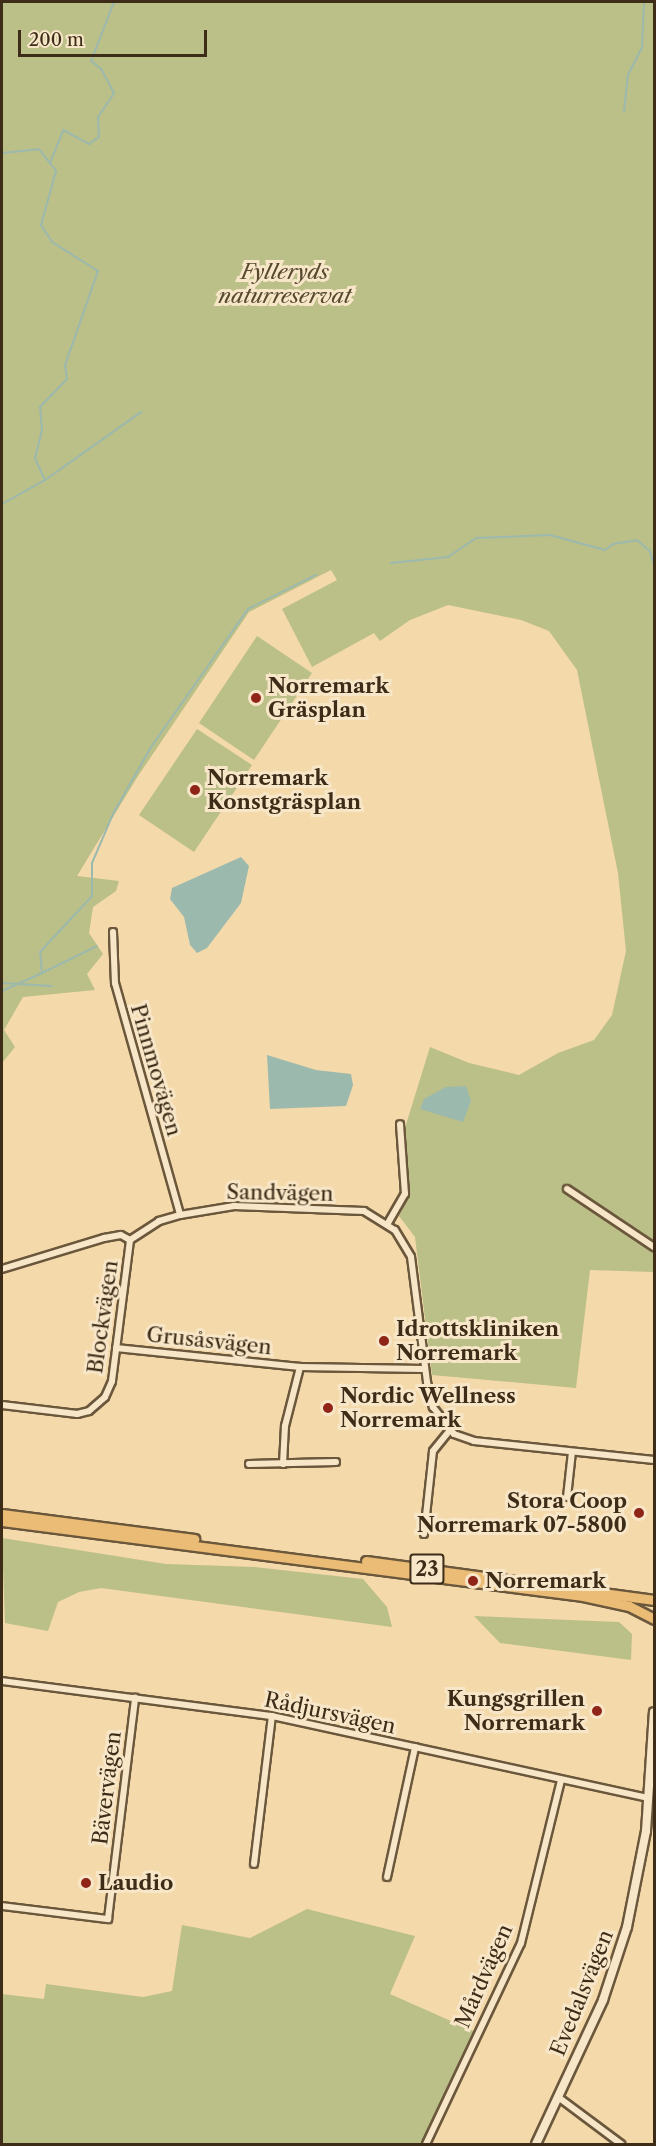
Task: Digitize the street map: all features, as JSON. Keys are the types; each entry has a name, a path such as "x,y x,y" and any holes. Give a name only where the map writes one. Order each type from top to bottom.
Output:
{"main road":[{"name":"23","path":"2,1514 654,1600"},
{"name":"23","path":"2,1521 583,1596 629,1606 654,1619"}],"street":[{"name":"Pinnmovägen","path":"113,932 115,983 180,1215"},
{"path":"400,1124 405,1194 388,1223 411,1257 423,1369 433,1407 450,1430 472,1440 654,1461"},
{"path":"567,1189 654,1247"},
{"name":"Sandvägen","path":"2,1269 104,1238 121,1235 130,1240 180,1215 234,1206 364,1211 388,1223"},
{"name":"Blockvägen","path":"2,1405 77,1414 89,1411 105,1397 111,1381 130,1240"},
{"name":"Grusåsvägen","path":"116,1348 300,1367 423,1369"},
{"name":"Grusåsvägen","path":"283,1464 285,1426 300,1367"},
{"path":"424,1534 433,1451 450,1430"},
{"path":"567,1497 572,1452"},
{"path":"249,1464 336,1462"},
{"name":"Rådjursvägen","path":"2,1681 272,1716 648,1798"},
{"name":"Bävervägen","path":"2,1906 108,1919 135,1698"},
{"name":"Evedalsvägen","path":"650,1777 654,1712"},
{"path":"254,1864 272,1716"},
{"name":"Evedalsvägen","path":"536,2145 620,1952 636,1890 654,1744"},
{"path":"387,1877 415,1747"},
{"name":"Mårdvägen","path":"426,2145 521,1943 561,1780"},
{"path":"558,2097 621,2145"}],"green space":[{"name":"Fylleryds naturreservat","path":"2,2 654,2 654,1272 590,1270 576,1388 432,1375 415,1237 399,1216 407,1200 404,1131 430,1047 469,1063 519,1075 558,1053 594,1040 612,1015 626,951 618,873 577,670 549,631 521,620 448,605 410,620 380,641 374,633 312,667 282,609 337,580 331,570 249,612 138,776 77,876 119,881 116,891 93,907 89,933 103,954 87,974 95,990 23,997 4,1030 15,1047 2,1063"},
{"name":"Norremark Gräsplan","path":"257,636 312,673 254,760 199,723"},
{"name":"Norremark Konstgräsplan","path":"197,729 252,765 194,852 139,815"},
{"path":"2,1538 166,1564 254,1567 363,1579 387,1607 392,1627 101,1588 79,1592 58,1602 48,1631 5,1623"},
{"path":"474,1616 619,1622 632,1634 631,1660 500,1643"},
{"path":"307,1909 415,1936 390,1994 478,2033 426,2144 2,2144 2,1994 44,1999 46,1984 143,1997 172,1991 182,1925 250,1938"}],"shaded area":[{"path":"241,857 249,866 241,903 207,948 197,953 190,945 184,917 170,899 172,888"},
{"path":"267,1055 316,1070 351,1074 353,1085 346,1106 270,1109"},
{"path":"466,1086 471,1101 463,1122 420,1109 424,1099 446,1087"}],"waterway":[{"path":"50,163 63,130 89,144 99,137 98,117 114,93 101,69 91,61 114,2"},
{"path":"624,112 628,75 642,48 644,2"},
{"path":"2,153 39,149 56,171 41,225 52,242 98,271 65,365 67,379 40,407 42,430 35,458 45,480"},
{"path":"2,504 45,480 141,412"},
{"path":"391,563 448,557 476,538 550,535 605,550 613,544 637,540 650,551 654,564"},
{"path":"2,991 42,973 40,952 92,896 92,863 113,814 151,747 248,609 316,575"},
{"path":"42,973 97,946"},
{"path":"2,983 52,986"}],"place":[{"name":"Norremark Gräsplan","path":"256,698"},
{"name":"Norremark Konstgräsplan","path":"195,790"},
{"name":"Idrottskliniken Norremark","path":"384,1341"},
{"name":"Nordic Wellness Norremark","path":"328,1408"},
{"name":"Stora Coop Norremark 07-5800","path":"639,1513"},
{"name":"Norremark","path":"473,1581"},
{"name":"Kungsgrillen Norremark","path":"597,1711"},
{"name":"Laudio","path":"86,1883"}]}
